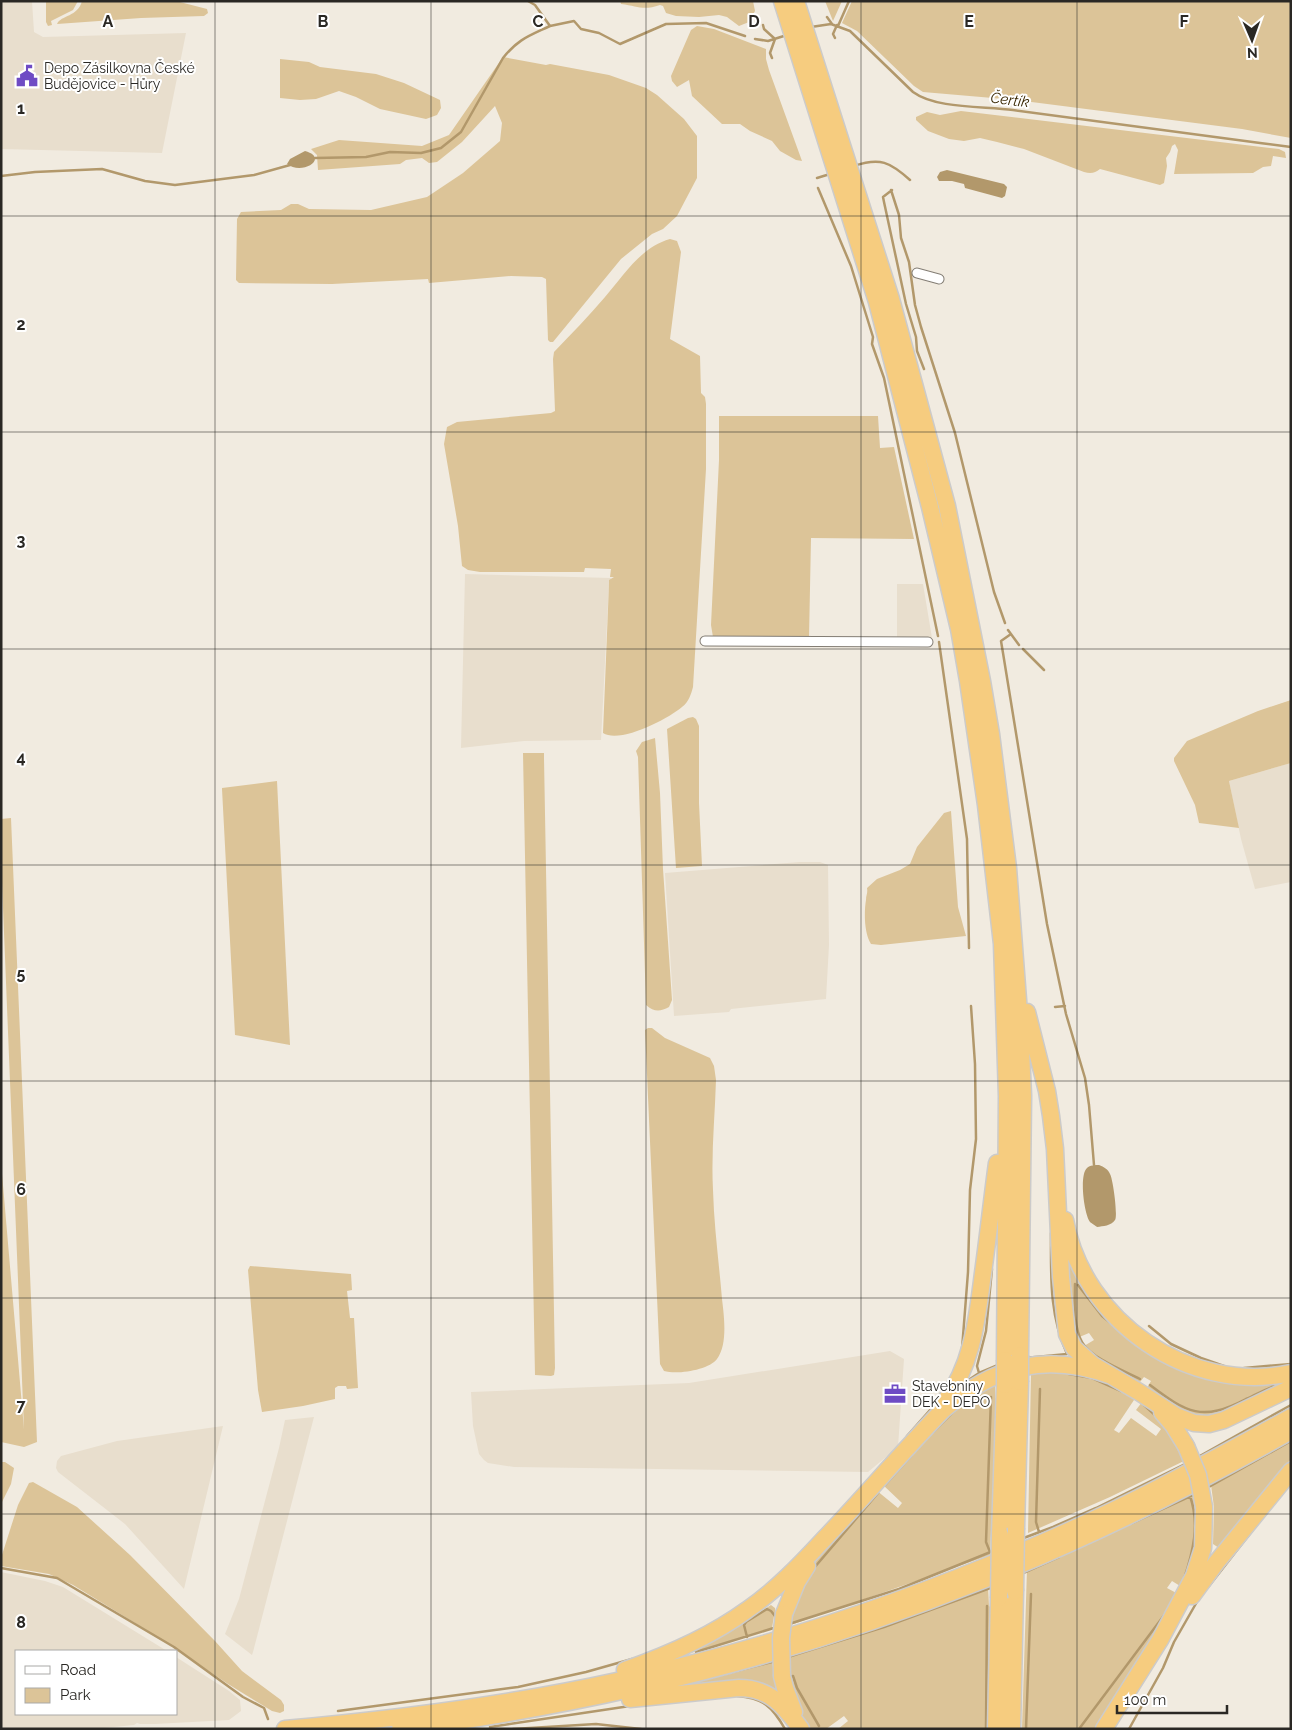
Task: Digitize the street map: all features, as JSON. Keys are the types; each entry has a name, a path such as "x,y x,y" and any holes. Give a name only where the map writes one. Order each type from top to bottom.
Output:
{"highway":[{"path":"791,8 843,175 930,507 959,629 985,796 1002,944 1007,1096 1016,1528 1012,1729"},
{"path":"843,175 891,299 949,516 972,627 991,734 1008,868 1020,1026 1023,1096 1012,1358"},
{"path":"1014,943 1027,1014 1047,1091 1067,1232 1074,1255 1094,1292 1118,1320 1132,1332 1173,1358 1192,1366 1257,1377 1291,1373"},
{"path":"921,1432 952,1392 961,1376 976,1330 1007,1096"},
{"path":"1055,1149 1061,1277 1067,1334 1077,1352 1093,1365 1182,1420 1194,1423 1209,1424 1233,1417 1291,1388"},
{"path":"537,1702 648,1662 696,1641 748,1609 775,1588 842,1520 921,1432 943,1410 969,1389 1009,1370 1039,1365 1064,1364 1088,1368 1112,1376"},
{"path":"996,1729 1000,1535 1012,1384"},
{"path":"1104,1729 1160,1640 1185,1595 1200,1560 1205,1526 1204,1506 1198,1475 1186,1446 1168,1418 1147,1397"},
{"path":"400,1729 537,1702 706,1659 803,1631 894,1601 982,1567 1106,1513 1170,1482 1291,1417"},
{"path":"285,1729 619,1692 726,1666 806,1643 906,1609 983,1580 1119,1521 1198,1482 1291,1431"},
{"path":"1160,1640 1216,1563 1291,1471"},
{"path":"802,1729 789,1701 782,1676 781,1638 784,1614 797,1582 810,1561 842,1520"},
{"path":"537,1702 746,1688 759,1690 776,1699 802,1729"}],"street":[{"path":"916,273 938,279"},
{"path":"704,641 928,642"}],"shaded area":[{"path":"1,1 32,1 34,32 43,37 186,33 162,153 1,149"},
{"path":"305,151 312,154 315,158 311,165 300,168 287,164 290,159"},
{"path":"947,170 1004,184 1007,187 1005,196 1002,198 965,188 964,184 952,181 939,181 937,177 940,172"},
{"path":"465,574 611,578 609,584 601,740 524,741 461,748"},
{"path":"897,584 923,584 932,638 897,638"},
{"path":"1291,763 1291,882 1255,889 1241,839 1229,781"},
{"path":"820,862 828,865 829,945 826,999 731,1009 729,1012 674,1016 665,873"},
{"path":"1099,1165 1107,1169 1111,1177 1116,1217 1111,1223 1097,1227 1088,1218 1084,1203 1083,1178 1087,1168"},
{"path":"890,1351 904,1359 898,1447 868,1472 514,1467 488,1463 479,1454 473,1426 471,1392 689,1383"},
{"path":"314,1417 252,1655 225,1634 239,1599 285,1420"},
{"path":"223,1426 184,1589 125,1524 58,1472 56,1468 57,1461 61,1456 117,1441"},
{"path":"1,1572 45,1581 63,1587 165,1650 15,1650 15,1715 178,1715 178,1658 240,1700 241,1711 229,1720 155,1724 137,1723 134,1725 94,1729 1,1729"}],"green space":[{"path":"46,1 78,1 73,10 51,21 52,25 48,26 46,22"},
{"path":"82,1 176,1 207,9 208,13 204,16 57,24 77,10"},
{"path":"620,1 753,1 755,11 749,22 739,26 727,17 719,15 699,17 676,16 666,13 663,6 660,5 640,8 621,4"},
{"path":"825,1 842,1 833,21"},
{"path":"852,1 1291,1 1291,138 1242,129 1016,100 923,92 914,86 857,31 842,23"},
{"path":"697,26 714,29 766,49 769,70 802,161 796,160 780,151 772,141 740,124 722,124 692,96 689,80 677,87 672,81 671,76 691,30"},
{"path":"503,57 609,75 646,88 657,95 684,119 697,136 697,178 677,216 663,229 652,234 621,259 553,342 548,340 546,279 542,277 511,276 429,283 428,279 332,284 239,283 236,280 237,219 241,212 281,210 291,204 298,204 309,209 371,210 427,197 463,173 500,141 502,123 495,106 462,142 437,162 429,163 422,158 406,160 400,164 318,170 317,155 311,149 339,140 422,146 449,135"},
{"path":"280,59 309,62 320,67 376,74 404,83 440,100 441,108 437,115 426,119 380,109 339,91 316,99 280,98"},
{"path":"961,111 1279,149 1285,152 1286,158 1273,156 1271,166 1263,167 1253,173 1174,174 1178,150 1175,144 1166,158 1167,166 1164,183 1160,185 1100,169 1093,173 1084,172 1024,149 980,138 964,141 949,139 928,131 916,120 916,117 927,112 940,115"},
{"path":"670,239 677,241 681,252 670,339 700,356 701,393 705,397 706,404 706,469 693,687 686,703 666,718 632,733 611,736 603,733 609,580 614,577 610,577 611,569 585,568 584,572 480,572 468,570 462,566 458,526 444,444 447,427 457,422 551,413 555,411 554,352 642,255 650,248"},
{"path":"719,416 878,416 880,448 894,447 914,539 811,538 809,638 713,637 711,625 719,460"},
{"path":"1291,700 1291,763 1229,781 1239,828 1199,823 1195,805 1174,758 1187,741 1258,711"},
{"path":"693,717 699,726 699,803 702,866 676,868 667,729"},
{"path":"655,738 672,1000 669,1007 657,1011 646,1005 638,757 636,751 642,742"},
{"path":"523,753 544,753 555,1368 554,1375 551,1376 535,1375"},
{"path":"277,781 290,1045 235,1035 222,789"},
{"path":"951,811 958,907 966,936 881,945 871,944 865,922 867,888 877,879 910,864 917,847 944,813"},
{"path":"11,818 37,1442 24,1447 1,1442 1,1162 24,1429 1,858 1,819"},
{"path":"652,1028 665,1038 710,1058 714,1066 716,1080 713,1176 715,1231 724,1338 720,1353 713,1363 700,1369 684,1372 664,1371 660,1364 645,1030"},
{"path":"1070,1254 1155,1353 1291,1381 1291,1383 1205,1419 1166,1403 1147,1388 1151,1381 1144,1377 1140,1382 1099,1361 1084,1346 1094,1340 1089,1333 1077,1338 1069,1269"},
{"path":"250,1266 351,1274 352,1290 347,1291 350,1318 354,1318 358,1388 347,1389 346,1386 338,1386 335,1388 335,1399 262,1412 258,1390 248,1270"},
{"path":"1056,1371 1098,1380 1136,1397 1114,1430 1119,1433 1131,1418 1156,1436 1161,1429 1136,1410 1142,1402 1154,1411 1186,1460 1110,1497 1028,1533 1031,1372"},
{"path":"995,1382 995,1398 998,1399 995,1530 991,1531 990,1555 788,1626 813,1565 876,1490 898,1508 902,1503 882,1484 912,1451 960,1404"},
{"path":"1291,1440 1291,1459 1219,1548 1213,1544 1214,1507 1211,1485"},
{"path":"1,1462 5,1462 14,1468 11,1484 1,1504"},
{"path":"33,1482 77,1507 130,1555 242,1671 281,1700 284,1705 284,1711 280,1713 272,1711 158,1637 73,1585 49,1574 1,1566 1,1558 18,1505 29,1483"},
{"path":"1197,1491 1203,1520 1185,1589 1172,1581 1167,1588 1180,1595 1099,1729 1022,1729 1027,1569 1114,1531"},
{"path":"988,1587 989,1606 991,1608 988,1729 838,1729 848,1721 844,1716 826,1729 808,1729 799,1715 784,1658"},
{"path":"771,1605 775,1608 776,1615 774,1616 772,1628 684,1655 714,1641"},
{"path":"772,1662 778,1693 654,1691"}],"waterway":[{"name":"Čertík","path":"528,1 535,5 550,26 574,21 581,29 599,33 620,44 666,24 706,23 745,36"},
{"path":"838,26 849,1"},
{"path":"827,17 832,24"},
{"name":"Čertík","path":"811,27 831,24 850,31 913,92 934,101 961,106 1013,110 1291,147"},
{"name":"Čertík","path":"763,25 764,29 775,39 770,53 772,58"},
{"path":"835,38 833,34 837,25"},
{"path":"315,158 366,157 390,152 421,153 441,148 461,132 508,52 524,39 550,26"},
{"name":"Čertík","path":"755,39 768,41 787,35"},
{"path":"854,166 871,162 884,163 890,165 910,180"},
{"path":"1,176 35,172 102,169 145,181 175,185 254,175 290,165"},
{"path":"817,178 830,174"},
{"path":"818,188 851,266 873,337 872,344 884,378 938,636"},
{"path":"891,190 899,215 901,238 909,262 915,305 955,433 994,592 1005,623"},
{"path":"892,190 883,197 906,304 916,337 917,351 924,369"},
{"path":"1008,630 1019,645"},
{"path":"1011,634 1001,641 1047,924 1066,1014 1085,1078 1094,1165"},
{"path":"939,642 967,839 969,948"},
{"path":"1023,649 1044,670"},
{"path":"962,1349 968,1272 970,1190 976,1139 975,1064 971,1006"},
{"path":"1055,1007 1065,1006"},
{"path":"1025,1358 1067,1354 1057,1324 1052,1295 1051,1233"},
{"path":"979,1373 977,1366 986,1331 992,1269"},
{"path":"1075,1284 1077,1329 1086,1348 1100,1359 1140,1379"},
{"path":"1078,1285 1102,1316 1133,1341"},
{"path":"1149,1326 1171,1344 1224,1366"},
{"path":"1244,1368 1291,1364"},
{"path":"967,1381 979,1373 998,1365"},
{"path":"1069,1374 1092,1378 1121,1391"},
{"path":"1262,1383 1275,1385"},
{"path":"1150,1385 1185,1408 1206,1412 1231,1406 1268,1388 1282,1384"},
{"path":"1039,1532 1036,1522 1040,1389"},
{"path":"990,1552 986,1542 991,1397"},
{"path":"907,1436 938,1401"},
{"path":"1144,1405 1156,1416"},
{"path":"1198,1457 1291,1405"},
{"path":"933,1432 954,1411"},
{"path":"1207,1488 1291,1441"},
{"path":"885,1485 911,1456"},
{"path":"1021,1539 1096,1508 1187,1463"},
{"path":"814,1568 878,1493"},
{"path":"1132,1523 1195,1494"},
{"path":"1184,1579 1190,1559 1195,1527 1195,1517 1190,1496"},
{"path":"1209,1586 1252,1531"},
{"path":"789,1624 899,1589 993,1551"},
{"path":"1021,1574 1059,1557"},
{"path":"1,1568 57,1578 174,1647 243,1697 264,1708 268,1719"},
{"path":"788,1657 884,1627 993,1587"},
{"path":"1026,1729 1031,1594"},
{"path":"1129,1729 1198,1600"},
{"path":"986,1729 987,1606"},
{"path":"747,1637 744,1625 746,1622 767,1609 775,1616"},
{"path":"1079,1729 1168,1610"},
{"path":"696,1652 777,1627"},
{"path":"338,1711 518,1687 586,1672 632,1659"},
{"path":"677,1686 776,1661"},
{"path":"788,1677 793,1676 797,1688 819,1726"},
{"path":"737,1696 754,1699 766,1705 776,1714 785,1729"},
{"path":"490,1727 630,1706"},
{"path":"513,1729 596,1724 641,1729"}],"place":[{"name":"Depo Zásilkovna České Budějovice - Hůry","path":"27,76"},
{"name":"Stavebniny DEK - DEPO","path":"895,1394"}]}
